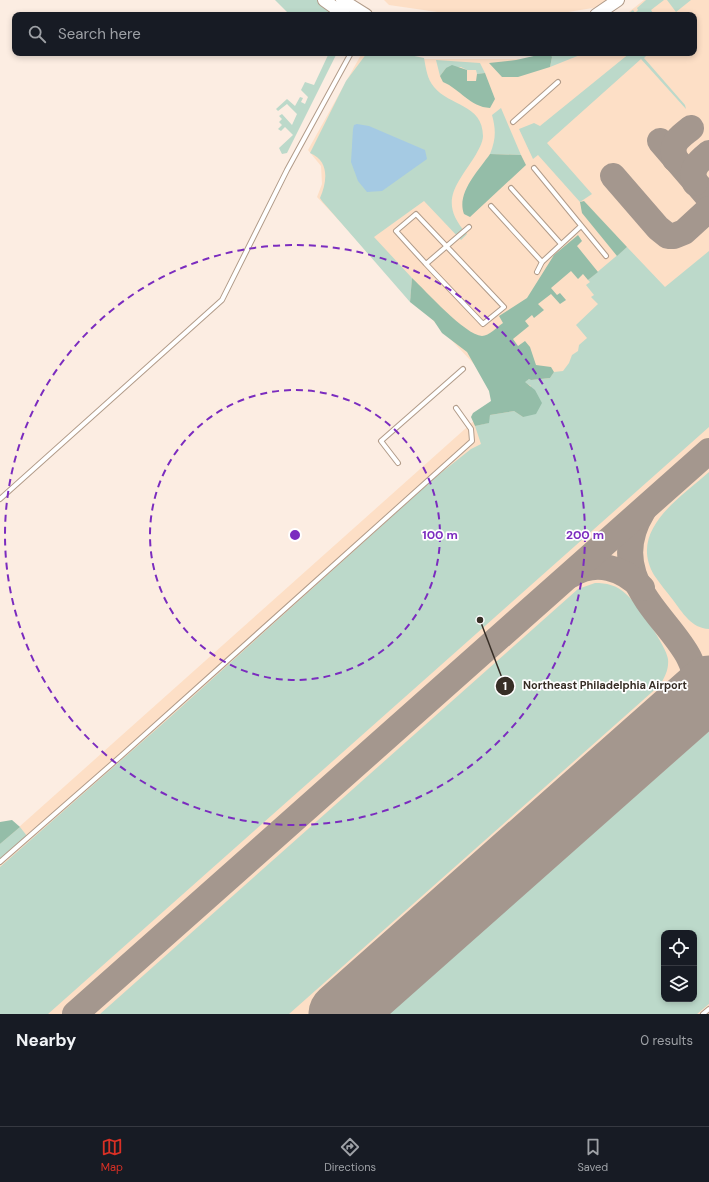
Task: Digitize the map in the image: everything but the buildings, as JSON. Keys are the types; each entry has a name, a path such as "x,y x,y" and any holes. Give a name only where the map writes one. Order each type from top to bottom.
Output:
{"street":[{"path":"324,0 355,12"},
{"path":"342,0 357,12"},
{"path":"600,12 618,0"}],"lane":[{"path":"0,498 222,300 287,170 348,56"},
{"path":"513,122 558,82"},
{"path":"534,168 606,256"},
{"path":"511,188 561,244"},
{"path":"492,206 542,262"},
{"path":"416,214 504,307 484,324 426,264 396,231 416,214"},
{"path":"426,264 468,226"},
{"path":"537,272 542,262 581,226"},
{"path":"398,462 381,441 463,369"},
{"path":"0,862 121,756 472,441 471,429 456,408"},
{"path":"703,1014 709,1009"}],"shaded area":[{"path":"384,0 616,0 611,5 568,12 437,12 389,5"},
{"path":"644,0 709,0 709,1014 0,1014 0,844 503,395 317,197 322,184 321,166 308,150 360,56 400,56 411,59 535,59 542,56 697,56 697,12 629,12"}],"green space":[{"path":"275,0 317,0 332,12 287,12"},
{"path":"646,0 664,0 651,10 652,12 636,12 638,10 637,8"},
{"path":"667,0 691,0 676,12"},
{"path":"328,56 336,56 287,153 282,154 279,148 293,135 285,127 281,131 278,129 282,125 279,122 282,119 279,116 282,114 292,125 297,114 287,104 278,111 276,109 287,99 295,106 300,97 303,98 301,102 305,104 308,97 301,90 305,82 314,85"},
{"path":"365,56 414,56 424,58 428,77 434,87 440,93 471,111 482,125 483,138 481,144 456,185 453,194 453,213 458,223 467,234 461,240 424,201 374,237 412,278 410,302 320,198 325,179 324,167 321,161 310,153 346,81"},
{"path":"534,56 552,57 550,67 518,77 502,77 489,63 516,60"},
{"path":"552,56 578,56 550,67"},
{"path":"626,56 646,56 644,58 685,105 686,109 641,59 547,143 592,194 580,202 538,155 533,159 519,129 534,123 540,126"},
{"path":"436,60 480,63 485,73 477,74 476,70 467,70 461,67 446,68 440,76"},
{"path":"452,65 467,70 467,81 476,81 477,74 485,73 495,99 490,108 483,107 471,101 443,82 440,76 446,68"},
{"path":"501,108 521,155 490,154 495,134 492,115"},
{"path":"490,154 521,155 526,165 470,217 464,214 462,206 463,198 470,182"},
{"path":"584,201 627,247 617,256 582,213 580,202"},
{"path":"578,235 582,241 577,246 598,272 588,280 583,274 578,279 571,271 551,288 557,295 560,293 566,300 560,304 551,294 538,304 544,310 534,318 532,315 525,321 529,326 513,339 518,346 525,341 530,347 536,365 551,367 554,372 550,378 529,379 525,382 535,390 542,403 536,414 523,417 514,411 490,415 489,423 475,426 471,417 473,413 491,401 489,391 467,352 442,333 434,321 410,302 412,278 456,321 475,334 485,336 503,323 499,316 527,298 554,255"},
{"path":"627,247 665,287 709,251 709,427 48,1014 0,1014 0,867 168,719 437,476 471,449 481,444 475,426 488,423 490,415 514,411 523,417 531,386 524,382 529,379 550,378 554,372 563,371 569,363 572,355 578,351 579,345 587,338 576,325 598,304 591,297 594,295 586,285 590,282 588,280"},
{"path":"709,472 709,629 692,623 680,610 656,578 648,559 648,544 652,529 661,516 672,504"},
{"path":"595,583 611,585 623,591 637,606 650,625 662,645 668,659 666,673 660,685 289,1014 100,1014 578,589"},
{"path":"709,731 709,1004 697,1014 389,1014"},
{"path":"12,820 20,827 0,844 0,822"},
{"path":"20,827 27,836 0,859 0,844"}],"water":[{"path":"354,125 369,126 425,150 427,159 382,191 367,192 358,181 351,162 353,129"}],"taxiway":[{"path":"675,159 675,144 679,138 691,128"},
{"path":"660,141 709,198"},
{"path":"695,183 694,169 698,162 709,153"},
{"path":"613,176 658,228 668,236 674,236 684,232 709,209"},
{"path":"75,1014 709,451"},
{"path":"643,511 631,540 632,566 641,590 685,651 694,671 694,691 687,703 672,720"},
{"path":"571,575 590,567 609,568 626,575 642,588"},
{"path":"672,720 687,712 709,708"}],"runway":[{"path":"341,1014 709,688"}],"place":[{"name":"Northeast Philadelphia Airport","path":"480,620"}]}
